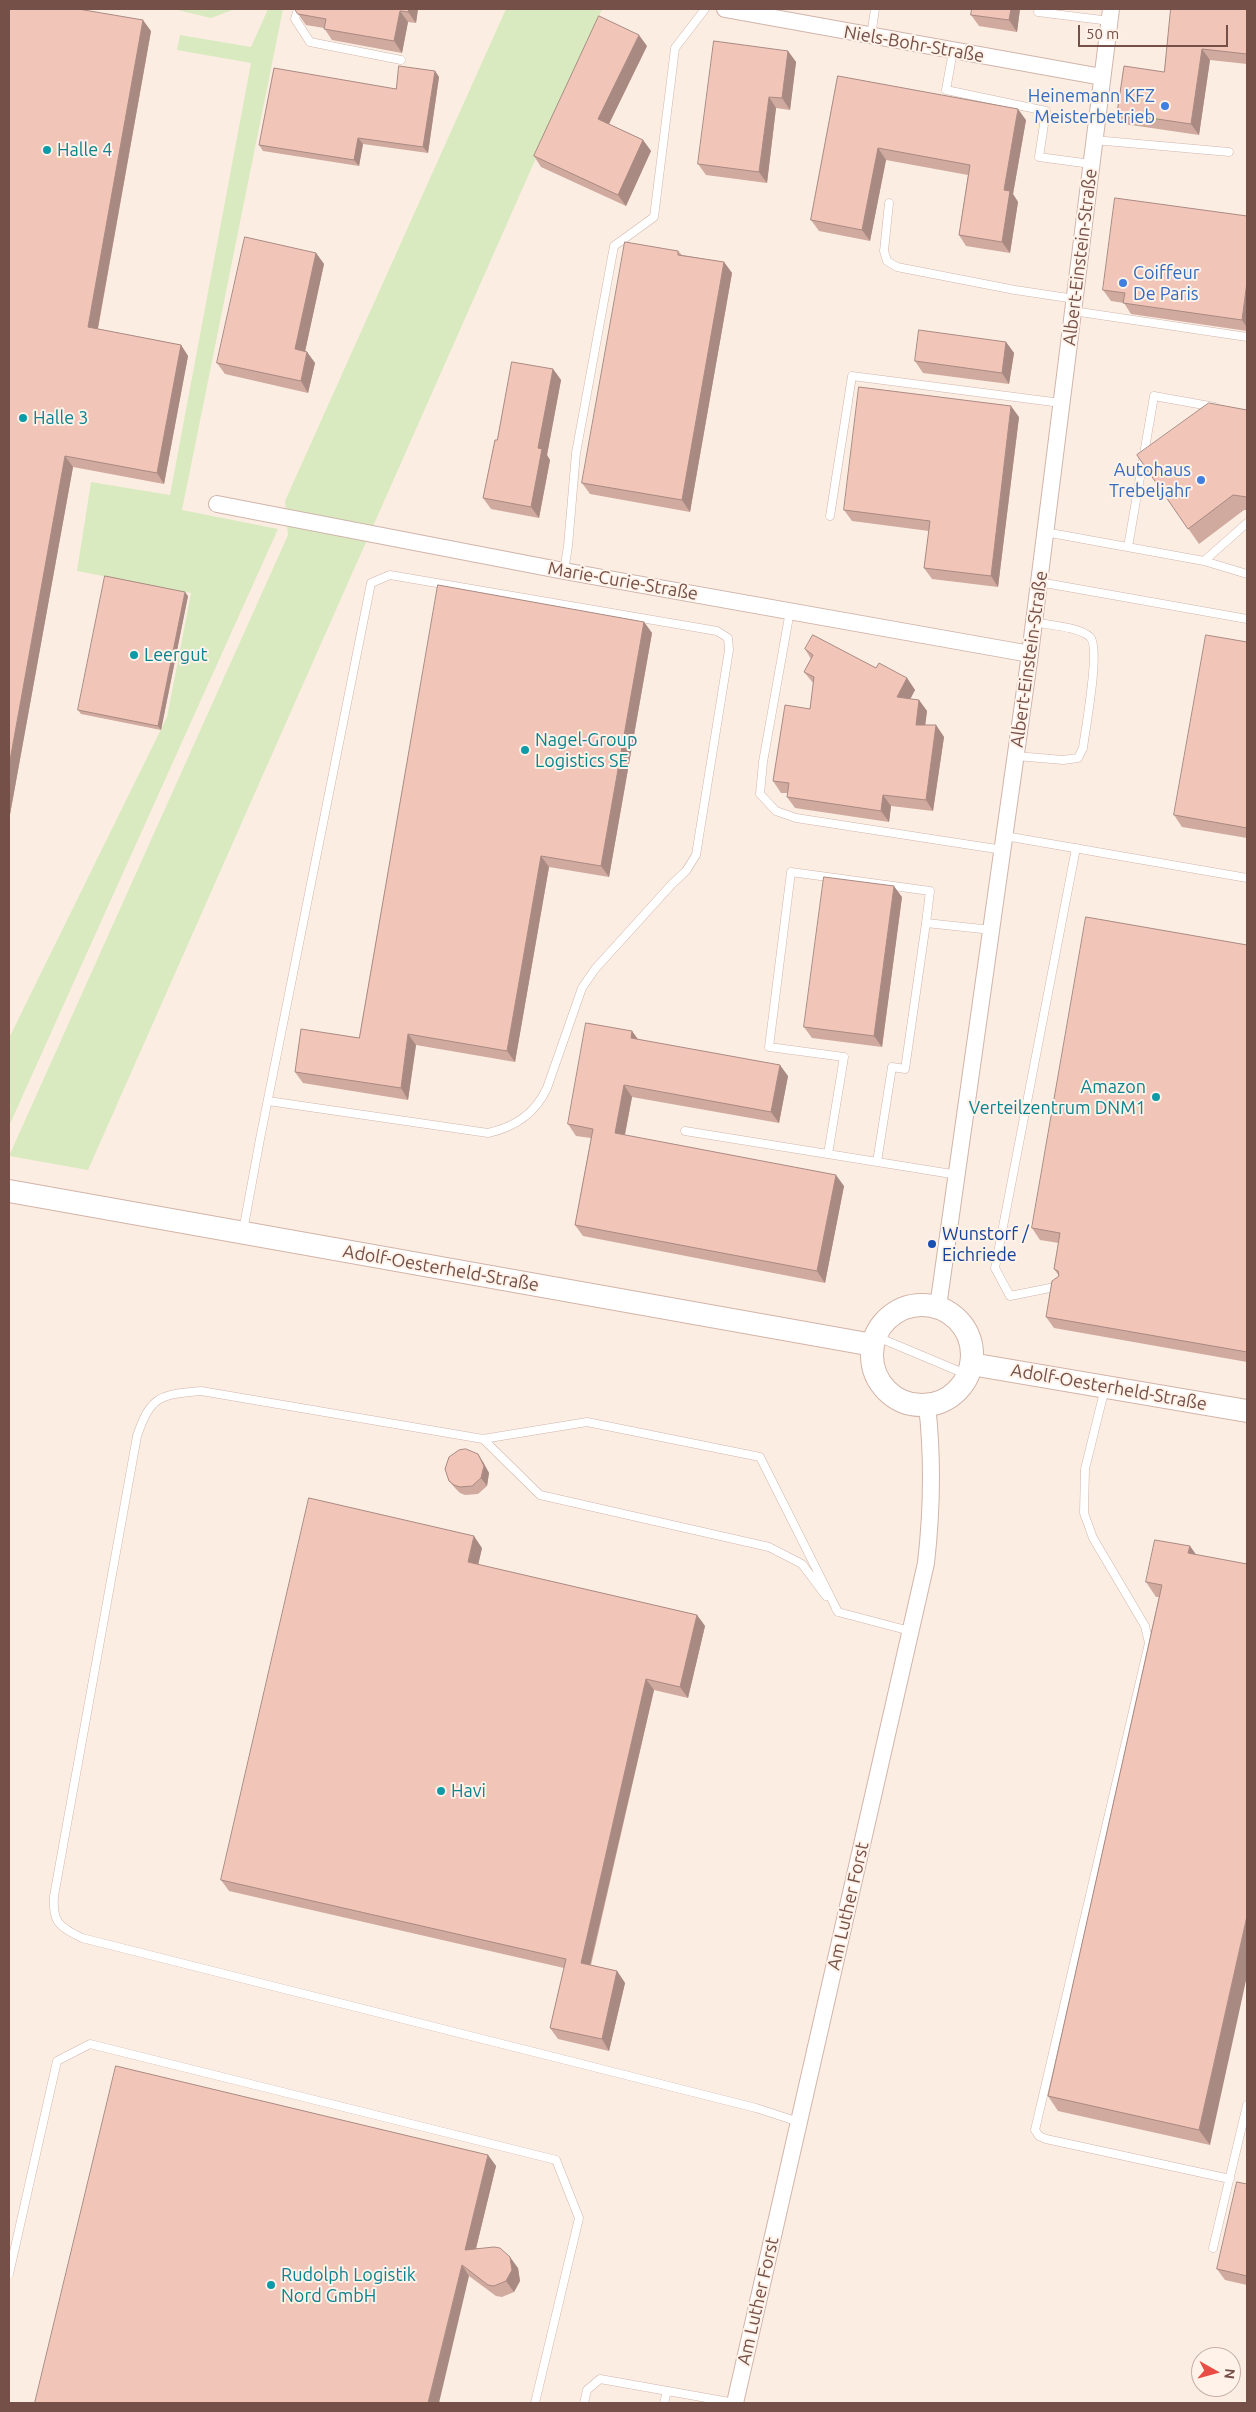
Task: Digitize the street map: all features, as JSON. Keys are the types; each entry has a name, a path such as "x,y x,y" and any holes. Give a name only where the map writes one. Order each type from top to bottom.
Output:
{"street":[{"name":"Niels-Bohr-Straße","path":"725,9 1102,77"},
{"name":"Albert-Einstein-Straße","path":"938,1307 1030,654 1110,15"},
{"name":"Marie-Curie-Straße","path":"217,504 564,571 1030,654"},
{"name":"Adolf-Oesterheld-Straße","path":"9,1191 874,1341"},
{"path":"923,1305 938,1307 950,1313 960,1323 970,1340 970,1370 961,1386 951,1396 940,1402 927,1405 912,1404 897,1399 885,1389 876,1376 872,1361 874,1341 883,1323 901,1310 923,1305"},
{"name":"Adolf-Oesterheld-Straße","path":"970,1370 1106,1386 1247,1411"},
{"name":"Am Luther Forst","path":"735,2403 926,1563 931,1514 932,1459 927,1405"}],"lane":[{"path":"298,9 295,19 310,42 401,60"},
{"path":"564,571 576,453 614,246 654,217 675,48 705,9"},
{"path":"871,36 875,9"},
{"path":"1038,12 1110,15"},
{"path":"953,51 946,90 1046,111 1039,157 1092,164"},
{"path":"1094,140 1230,152"},
{"path":"890,203 884,250 887,261 897,267 1015,290 1074,305 1247,338"},
{"path":"830,516 852,376 1061,403"},
{"path":"1128,547 1154,396 1219,408"},
{"path":"1204,560 1247,523"},
{"path":"1045,532 1204,560 1247,574"},
{"path":"243,1233 268,1101 371,583 390,575 717,631 728,638 729,650 696,855 686,872 672,884 595,969 582,988 547,1088 540,1102 525,1118 506,1129 488,1133 268,1101"},
{"path":"1039,582 1247,619"},
{"path":"790,611 763,762 760,794 776,811 796,818 1004,843 1076,848 1247,878"},
{"path":"1016,756 1063,760 1078,758 1083,748 1095,660 1094,644 1090,637 1072,629 1034,622"},
{"path":"1061,1286 1010,1296 995,1268 1076,848"},
{"path":"828,1154 844,1057 769,1046 791,872 930,891 905,1069 892,1067 877,1162"},
{"path":"926,923 992,930"},
{"path":"685,1130 958,1175"},
{"path":"874,1341 970,1370"},
{"path":"1106,1386 1085,1469 1084,1513 1093,1538 1145,1626 1149,1643 1035,2130 1039,2136 1046,2139 1230,2179"},
{"path":"799,2122 746,2106 82,1938 66,1930 55,1918 54,1896 135,1446 145,1412 162,1397 201,1391 483,1439 587,1422 760,1457 838,1612"},
{"path":"483,1439 540,1495 769,1547 802,1564 838,1612 910,1631"},
{"path":"9,2274 58,2061 90,2044 99,2046 556,2160 579,2218 534,2403"},
{"path":"1213,2248 1247,2105"},
{"path":"584,2403 587,2390 600,2379 735,2403"},
{"path":"664,2403 667,2392"}],"green space":[{"path":"173,9 235,9 211,18"},
{"path":"268,9 283,9 182,510 278,529 9,1126 9,1038 167,717 191,593 77,571 91,482 170,495 251,63 177,50 180,35 251,47"},
{"path":"506,9 602,9 88,1170 9,1156 288,535 285,501"}],"building":[{"path":"9,9 78,9 143,20 88,327 181,345 157,473 65,456 9,766"},
{"path":"295,9 409,9 408,12 400,11 394,41 324,29 326,19 298,14"},
{"path":"972,9 1011,9 1009,20 971,15"},
{"path":"1171,9 1247,9 1247,54 1202,49 1191,124 1117,113 1124,66 1164,72"},
{"path":"599,16 639,35 598,119 643,140 618,195 534,156"},
{"path":"714,41 788,51 782,98 769,97 759,172 698,164"},
{"path":"399,66 435,71 423,147 358,138 354,160 259,145 274,68 396,89"},
{"path":"838,76 1018,109 1004,190 1010,191 1002,242 959,235 970,165 878,148 862,230 811,220"},
{"path":"1115,198 1247,216 1247,282 1242,320 1123,303 1125,293 1103,290"},
{"path":"245,237 316,253 295,349 307,352 301,381 217,363"},
{"path":"625,242 678,251 678,255 724,262 682,500 582,483"},
{"path":"919,330 1006,342 1002,373 915,361"},
{"path":"512,362 553,369 538,448 542,449 531,507 483,498 495,440 497,440"},
{"path":"859,387 1011,406 991,576 924,568 930,521 844,510"},
{"name":"Autohaus Trebeljahr","path":"1209,403 1247,410 1247,497 1233,495 1188,529 1137,455"},
{"name":"Leergut","path":"105,576 185,592 158,726 78,710"},
{"name":"Nagel-Group Logistics SE","path":"438,585 644,622 601,866 541,856 507,1051 408,1034 401,1088 295,1072 301,1029 359,1038"},
{"path":"813,635 876,668 879,663 907,678 897,697 919,700 916,725 936,725 926,800 883,795 881,811 787,797 789,783 773,781 785,705 810,709 814,677 804,672 813,655 805,649"},
{"path":"1206,635 1247,642 1247,828 1174,815"},
{"path":"824,877 894,886 874,1036 804,1027"},
{"name":"Amazon Verteilzentrum DNM1","path":"1086,917 1247,945 1247,1352 1046,1317 1052,1281 1059,1276 1058,1271 1054,1269 1060,1233 1032,1228"},
{"path":"586,1023 632,1031 631,1038 780,1065 771,1112 624,1085 615,1133 836,1175 817,1271 575,1225 593,1129 568,1124"},
{"path":"466,1449 478,1454 484,1466 481,1478 472,1486 460,1487 449,1481 445,1469 449,1457 459,1450"},
{"name":"Havi","path":"309,1498 474,1536 468,1562 697,1615 680,1687 646,1679 581,1963 617,1971 602,2039 550,2028 566,1959 221,1880"},
{"path":"1155,1540 1190,1546 1188,1553 1247,1564 1247,1916 1199,2130 1048,2096 1162,1585 1146,1582"},
{"name":"Rudolph Logistik Nord GmbH","path":"116,2066 488,2155 465,2250 500,2248 510,2257 512,2270 506,2281 494,2286 488,2285 462,2265 428,2403 35,2403"},
{"path":"1237,2182 1247,2184 1247,2276 1217,2269"}],"place":[{"name":"Heinemann KFZ Meisterbetrieb","path":"1165,106"},
{"name":"Halle 4","path":"47,150"},
{"name":"Coiffeur De Paris","path":"1123,283"},
{"name":"Halle 3","path":"23,418"},
{"name":"Autohaus Trebeljahr","path":"1201,480"},
{"name":"Leergut","path":"134,655"},
{"name":"Nagel-Group Logistics SE","path":"525,750"},
{"name":"Amazon Verteilzentrum DNM1","path":"1156,1097"},
{"name":"Wunstorf / Eichriede","path":"932,1244"},
{"name":"Havi","path":"441,1791"},
{"name":"Rudolph Logistik Nord GmbH","path":"271,2285"}]}
